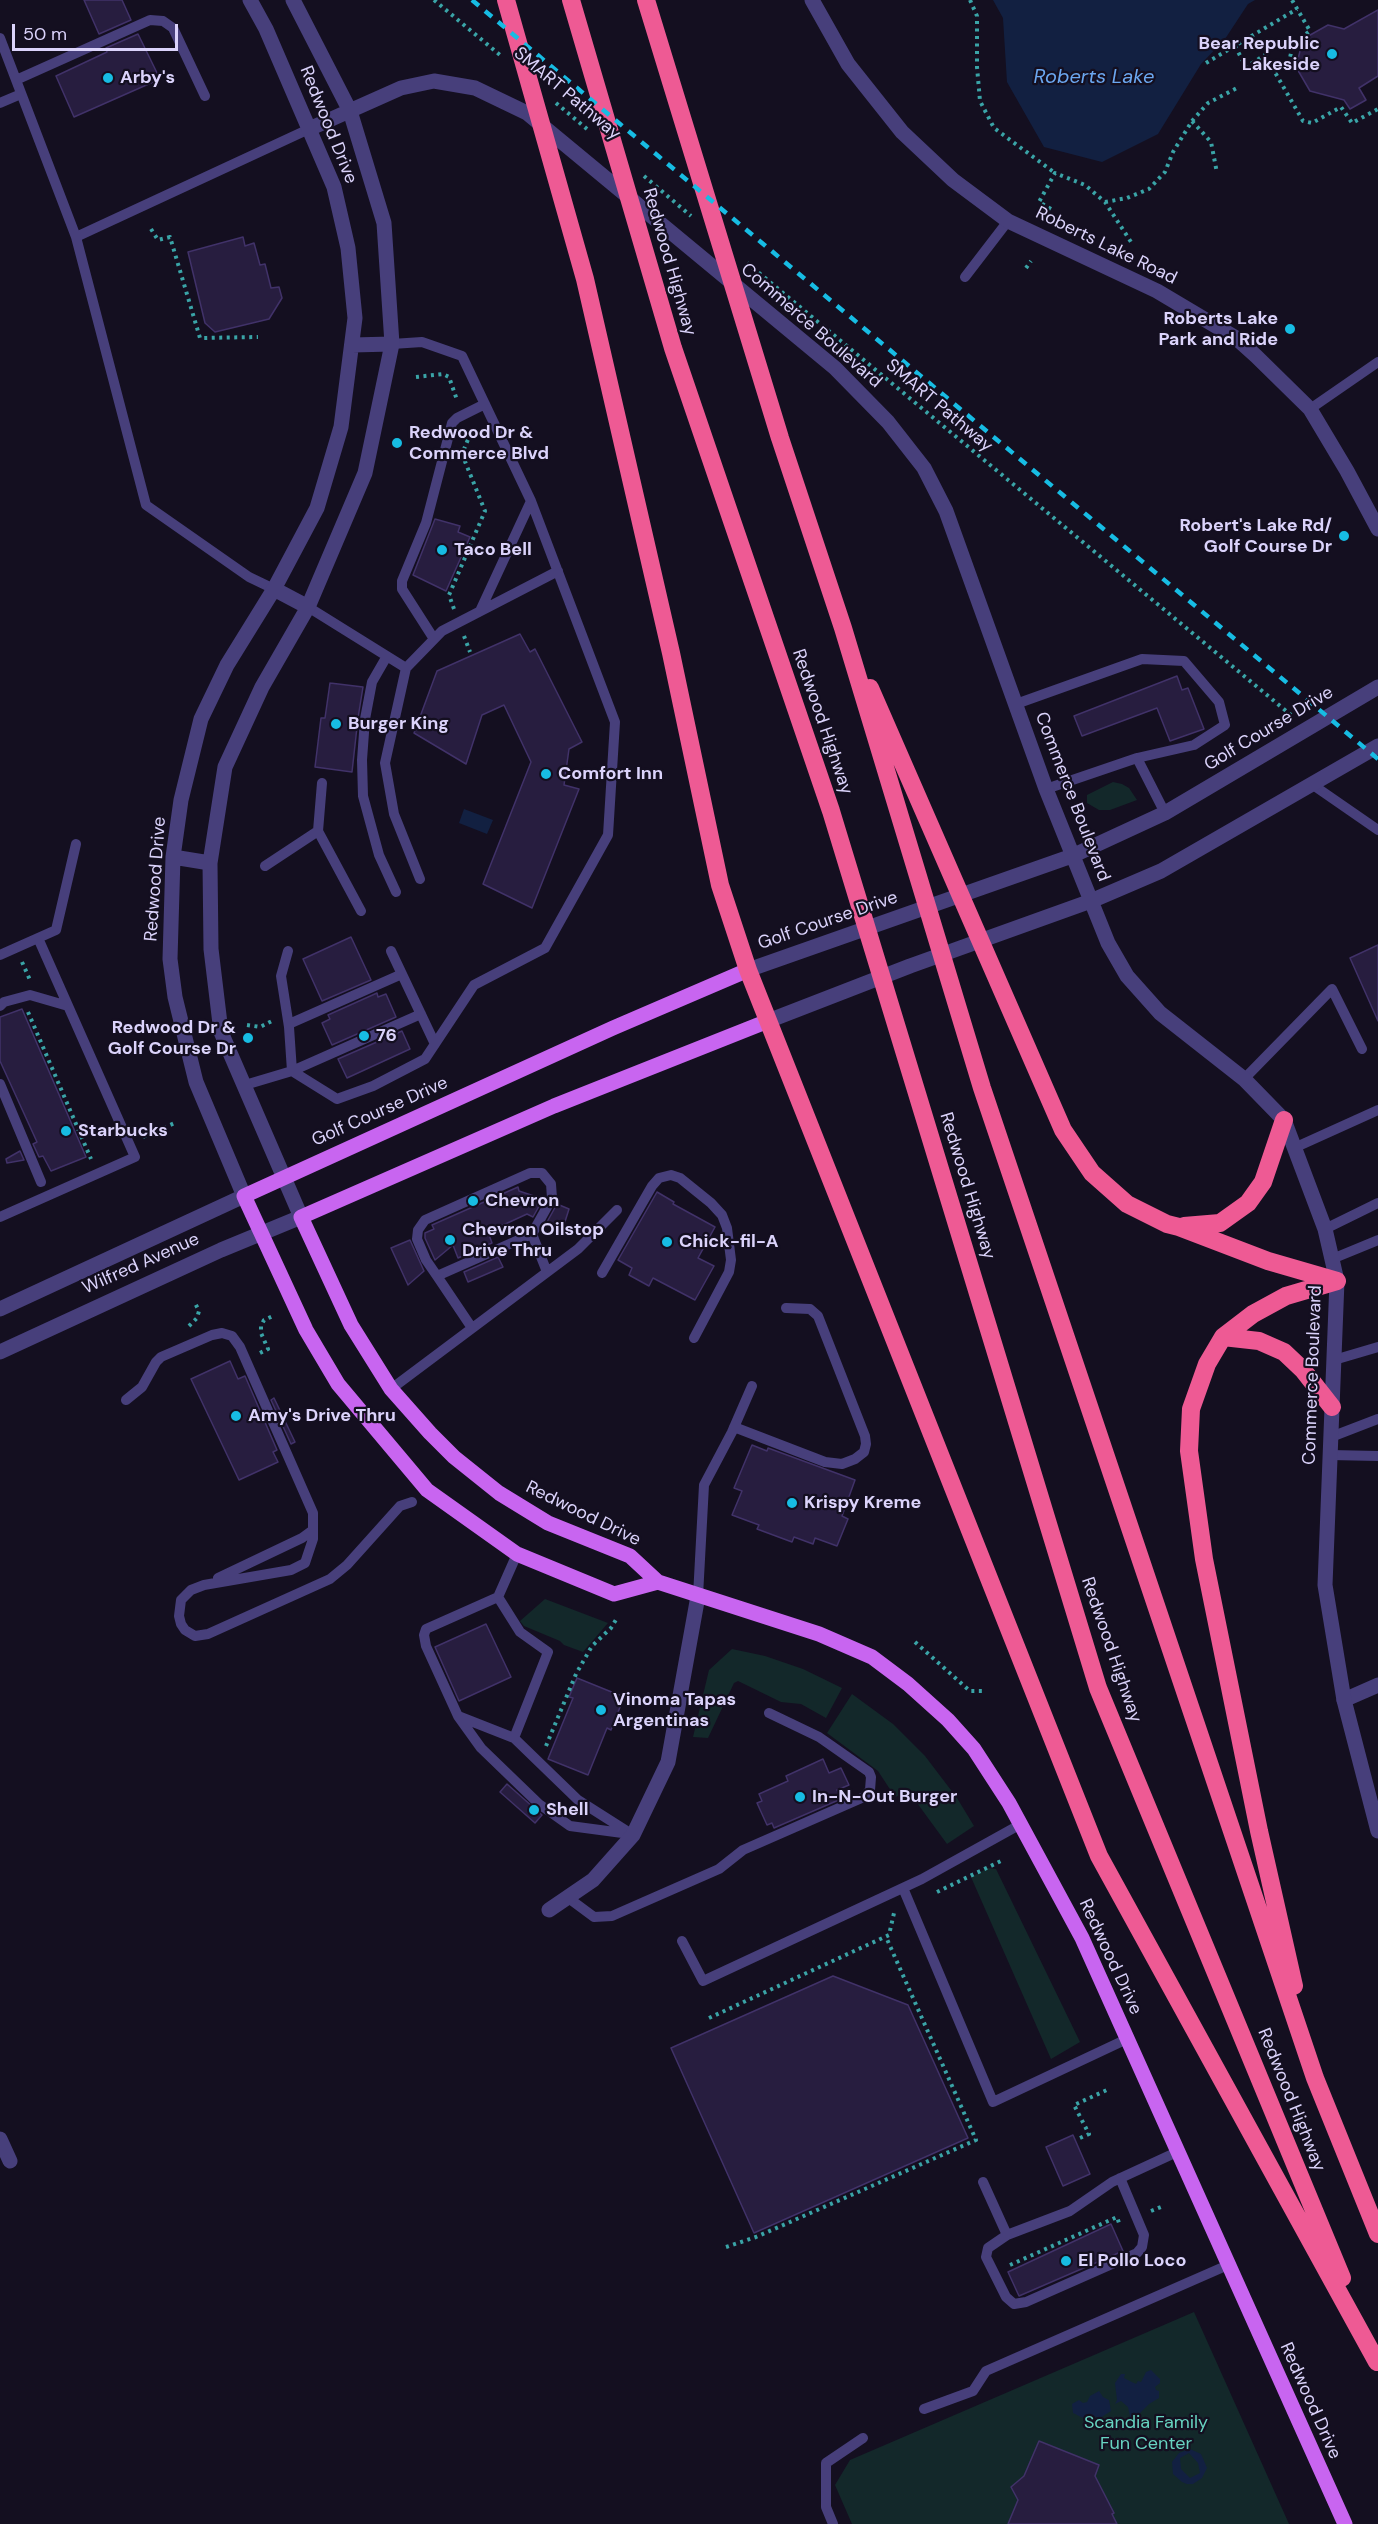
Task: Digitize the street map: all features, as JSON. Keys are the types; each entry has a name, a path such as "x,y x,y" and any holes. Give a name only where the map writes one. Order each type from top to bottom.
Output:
{"highway":[{"path":"506,0 585,279 671,653 720,885 748,970 1099,1856 1377,2363"},
{"name":"Redwood Highway","path":"571,0 673,348 831,811 1098,1688 1377,2363"},
{"name":"Redwood Highway","path":"646,0 780,438 843,628 982,1088 1315,2078 1378,2234"},
{"path":"843,628 913,781 1063,1130 1092,1173 1127,1204 1167,1224 1268,1261 1337,1281"},
{"path":"1179,1227 1220,1223 1248,1203 1263,1182 1284,1120"},
{"path":"1315,2078 1259,1831 1208,1581 1189,1451 1191,1409 1207,1364 1223,1337 1253,1314 1286,1296 1337,1281"},
{"path":"1223,1337 1259,1341 1284,1352 1303,1371 1332,1407"}],"main road":[{"name":"Golf Course Drive","path":"283,1177 613,1028 748,970"},
{"path":"301,1218 554,1106 768,1021"},
{"name":"Wilfred Avenue","path":"244,1196 283,1177"},
{"name":"Redwood Drive","path":"244,1196 306,1330 338,1384 427,1490 518,1554 614,1594 658,1582"},
{"name":"Redwood Drive","path":"301,1218 351,1324 392,1389 454,1457 499,1493 549,1523 630,1556 658,1582 819,1634 872,1657 908,1684 948,1720 974,1749 1021,1824 1082,1938 1345,2524"}],"street":[{"name":"Redwood Drive","path":"244,1196 196,1082 175,997 170,959 173,857 181,800 201,718 227,665 274,590 316,508 341,427 354,318 348,248 334,187 266,28 250,0"},
{"name":"Redwood Drive","path":"293,0 350,111 384,223 393,344 365,473 308,607 262,687 225,767 210,862 211,949 221,1032 301,1218"},
{"name":"Roberts Lake Road","path":"812,0 848,64 902,132 953,180 1008,221 1157,291 1236,338 1310,409 1378,529"},
{"name":"Commerce Boulevard","path":"309,129 401,88 434,81 475,88 527,113 835,368 888,422 924,468 946,512 1046,789 1108,943 1127,976 1160,1013 1244,1079 1284,1120 1325,1229 1337,1281 1325,1585 1344,1700 1378,1831"},
{"path":"352,345 393,344"},
{"path":"274,590 308,607"},
{"name":"Golf Course Drive","path":"748,970 1072,856 1165,813 1378,687"},
{"path":"768,1021 910,966 1090,901 1161,871 1378,746"},
{"path":"173,857 210,862"},
{"name":"Wilfred Avenue","path":"0,1309 244,1196"},
{"name":"Wilfred Avenue","path":"0,1352 116,1297 301,1218"},
{"path":"549,1910 593,1880 633,1835 668,1762 698,1596"},
{"path":"1344,1700 1378,1685"},
{"path":"0,2139 10,2161"}],"lane":[{"path":"16,80 150,20 163,21 173,28 205,96"},
{"path":"0,38 76,237 146,505 249,577 274,590"},
{"path":"0,103 21,94"},
{"path":"76,237 309,129"},
{"path":"965,277 1008,221"},
{"path":"292,1071 337,1099 373,1086 425,1059 474,985 545,948 608,835 615,722 531,501 462,356 422,342 393,344"},
{"path":"1310,409 1378,362"},
{"path":"434,639 402,589 402,581 426,523 452,423 462,415 485,404"},
{"path":"480,612 531,501"},
{"path":"420,879 394,814 385,763 406,668 442,631 558,571"},
{"path":"308,607 406,668"},
{"path":"387,656 372,682 367,710 362,760 363,796 379,855 396,892"},
{"path":"1016,704 1142,659 1184,661 1219,702 1225,725 1194,745 1137,758 1046,789"},
{"path":"1137,758 1165,813"},
{"path":"322,783 318,831 361,911"},
{"path":"1313,785 1378,830"},
{"path":"265,866 318,831"},
{"path":"0,955 56,930 76,844"},
{"path":"0,1217 135,1157 38,938"},
{"path":"288,951 281,976 289,1024 292,1071"},
{"path":"391,951 435,1044"},
{"path":"289,1024 402,974"},
{"path":"1244,1079 1332,989 1362,1048"},
{"path":"0,1006 4,1002 30,995 68,1006"},
{"path":"244,1085 292,1071 421,1014"},
{"path":"0,1084 41,1182"},
{"path":"1294,1148 1378,1110"},
{"path":"437,1276 532,1234 552,1198 551,1184 542,1173 530,1173 425,1220 418,1230 417,1239 426,1260 472,1328"},
{"path":"602,1273 652,1186 659,1178 671,1175 680,1178 722,1215 727,1228 731,1260 729,1272 694,1338"},
{"path":"1325,1229 1378,1203"},
{"path":"392,1389 578,1249 617,1210"},
{"path":"532,1234 547,1272"},
{"path":"1332,1259 1378,1240"},
{"path":"734,1427 825,1462 842,1464 855,1459 864,1452 865,1436 818,1316 810,1309 786,1308"},
{"path":"126,1400 142,1387 161,1357 212,1335 222,1333 232,1336 243,1353 306,1496 313,1513 313,1530 309,1557 299,1566 271,1574 204,1585"},
{"path":"1334,1360 1378,1347"},
{"path":"698,1596 704,1485 752,1386"},
{"path":"1331,1437 1378,1419"},
{"path":"1330,1455 1378,1456"},
{"path":"313,1530 302,1538 191,1590 181,1600 179,1608 181,1624 185,1630 195,1636 208,1634 330,1578 347,1565 400,1506 412,1502"},
{"path":"518,1554 498,1597 426,1629 424,1635 426,1646 458,1716 481,1748 539,1804 570,1826 633,1835"},
{"path":"498,1597 520,1632 548,1652 514,1738"},
{"path":"567,1897 594,1917 612,1916 719,1869 742,1850 864,1797 870,1790 869,1772 819,1737 769,1713"},
{"path":"458,1716 514,1738 578,1800 633,1835"},
{"path":"681,1941 703,1981 903,1888 1021,1824"},
{"path":"903,1888 993,2102 1127,2039"},
{"path":"1120,2178 1144,2235 1142,2247 1137,2253 1026,2302 1014,2304 1006,2297 986,2257 988,2248 1007,2235 1070,2211 1120,2178 1177,2152"},
{"path":"983,2182 1007,2235"},
{"path":"924,2409 973,2391 986,2371 1228,2265"},
{"path":"833,2524 826,2507 826,2463 863,2438"}],"path":[{"name":"SMART Pathway","path":"434,0 506,61"},
{"path":"970,0 976,16 980,101 994,128 1055,173 1085,185 1105,202 1131,242"},
{"path":"1275,71 1289,63 1293,43 1310,31 1292,0"},
{"path":"1206,63 1298,9"},
{"path":"1235,46 1246,67 1265,55 1303,121 1312,123 1341,107 1352,123 1378,110"},
{"path":"1105,202 1127,198 1149,189 1165,172 1173,152 1192,121 1208,103 1237,88"},
{"name":"SMART Pathway","path":"552,99 588,129"},
{"path":"1192,121 1211,142 1217,173"},
{"path":"1051,209 1039,202 1055,173"},
{"path":"642,175 696,220"},
{"path":"151,229 158,240 170,237 200,338 258,337"},
{"name":"SMART Pathway","path":"741,258 1291,716"},
{"path":"1026,268 1031,261"},
{"path":"416,377 442,374 449,377 470,437 462,454 485,511 449,595 470,652"},
{"path":"22,962 32,984"},
{"path":"27,1007 92,1160"},
{"path":"247,1025 260,1027 277,1018"},
{"path":"546,1746 586,1655 611,1628 617,1618"},
{"path":"915,1642 970,1691 986,1690"},
{"path":"932,1894 1001,1861"},
{"path":"709,2018 890,1935 894,1913"},
{"path":"726,2247 756,2237 976,2140 886,1937"},
{"path":"1080,2138 1089,2134 1074,2105 1109,2089"},
{"path":"1146,2212 1161,2207"},
{"path":"1010,2265 1117,2217 1119,2223 1128,2219"}],"green space":[{"path":"1113,782 1129,788 1137,800 1110,810 1099,810 1087,803 1087,795"},
{"path":"545,1599 608,1623 583,1652 564,1645 560,1641 524,1626 520,1621"},
{"path":"732,1649 765,1656 803,1669 842,1688 826,1718 801,1704 781,1702 738,1681 734,1683 708,1738 693,1737 709,1670"},
{"path":"852,1694 893,1724 925,1756 957,1798 974,1826 947,1844 909,1792 895,1797 878,1771 827,1733"},
{"path":"988,1868 996,1869 1080,2042 1051,2059 971,1877"},
{"name":"Scandia Family Fun Center","path":"1194,2312 1289,2524 852,2524 835,2485 850,2460"}],"water":[{"name":"Roberts Lake","path":"993,0 1255,0 1248,4 1225,39 1201,64 1158,134 1102,162 1044,147 1007,82 1003,18"},
{"path":"464,809 493,820 487,834 459,823"},
{"path":"1151,2370 1160,2379 1160,2383 1155,2387 1159,2391 1159,2398 1138,2415 1138,2427 1132,2426 1128,2407 1121,2401 1115,2404 1117,2400 1115,2383 1121,2374 1125,2374 1124,2378 1136,2384 1138,2381 1141,2382 1146,2372"},
{"path":"1099,2391 1109,2400 1111,2411 1100,2418 1093,2416 1085,2419 1073,2413 1072,2404 1079,2400 1083,2403 1087,2402 1090,2396"},
{"path":"1190,2449 1201,2454 1207,2468 1202,2478 1193,2484 1182,2482 1173,2474 1172,2462 1179,2453","holes":["1189,2453 1198,2463 1200,2473 1190,2478 1181,2469 1180,2458"]}],"building":[{"path":"84,0 122,0 131,20 99,34"},
{"path":"1378,10 1378,76 1359,88 1366,100 1350,109 1344,100 1310,91 1296,67 1303,39 1328,25 1344,29"},
{"name":"Arby's","path":"138,34 160,79 74,117 56,76 107,52 106,48"},
{"path":"243,237 245,246 254,243 260,265 265,264 271,288 279,287 282,298 269,319 215,332 205,323 188,252"},
{"name":"Taco Bell","path":"435,519 460,526 458,532 470,537 446,591 413,575"},
{"name":"Comfort Inn","path":"520,634 530,652 535,649 582,742 569,749 564,785 579,789 532,908 483,884 531,762 504,705 482,715 466,764 414,733 437,671"},
{"path":"1177,676 1182,690 1188,688 1204,729 1170,741 1157,708 1082,736 1074,716"},
{"name":"Burger King","path":"330,683 363,687 352,772 315,767 321,718 325,718"},
{"path":"351,937 371,980 322,1001 303,959"},
{"path":"1378,945 1378,1021 1350,958"},
{"path":"377,993 378,997 386,994 396,1017 332,1045 322,1023 330,1019 328,1015"},
{"path":"22,1009 86,1157 51,1171 43,1156 39,1157 33,1144 37,1142 0,1061 0,1017"},
{"path":"402,1031 410,1049 347,1078 338,1059"},
{"path":"20,1151 24,1160 7,1163 6,1159"},
{"path":"518,1187 519,1191 543,1199 533,1217 527,1214 488,1232 492,1243 458,1258 453,1245 435,1260 425,1238 425,1233 434,1229 432,1225"},
{"name":"Chick-fil-A","path":"657,1192 674,1202 673,1204 715,1227 698,1258 714,1266 695,1300 653,1278 649,1286 629,1275 632,1268 618,1260"},
{"path":"557,1204 569,1209 563,1228 547,1222"},
{"path":"410,1240 424,1271 408,1285 391,1248"},
{"path":"498,1257 503,1267 468,1282 464,1272"},
{"name":"Amy's Drive Thru","path":"230,1361 238,1379 245,1376 277,1450 273,1452 278,1462 239,1480 191,1379"},
{"path":"274,1398 295,1442 291,1444 271,1400"},
{"name":"Krispy Kreme","path":"752,1445 767,1451 768,1448 855,1480 842,1516 848,1519 837,1546 815,1538 813,1544 794,1537 792,1542 757,1529 759,1525 732,1515 742,1491 734,1488"},
{"path":"486,1624 511,1677 459,1701 435,1647"},
{"name":"Shell","path":"577,1678 624,1697 611,1730 607,1728 588,1775 548,1759 573,1698 569,1697"},
{"name":"In-N-Out Burger","path":"823,1759 829,1773 841,1768 849,1785 837,1790 841,1799 774,1828 772,1823 767,1825 757,1803 762,1801 759,1794 788,1781 786,1776"},
{"path":"507,1784 542,1815 535,1823 500,1792"},
{"path":"833,1976 908,2005 968,2138 754,2233 671,2048"},
{"path":"1073,2135 1090,2174 1063,2186 1046,2147"},
{"name":"El Pollo Loco","path":"1111,2224 1123,2251 1019,2296 1008,2272"},
{"path":"1039,2441 1099,2465 1095,2476 1114,2513 1112,2514 1117,2524 1008,2524 1018,2500 1011,2487 1024,2476"}],"railway":[{"path":"472,0 1378,759"}],"place":[{"name":"Bear Republic Lakeside","path":"1332,54"},
{"name":"Arby's","path":"108,78"},
{"name":"Roberts Lake Park and Ride","path":"1290,329"},
{"name":"Redwood Dr & Commerce Blvd","path":"397,443"},
{"name":"Robert's Lake Rd/ Golf Course Dr","path":"1344,536"},
{"name":"Taco Bell","path":"442,550"},
{"name":"Burger King","path":"336,724"},
{"name":"Comfort Inn","path":"546,774"},
{"name":"76","path":"364,1036"},
{"name":"Redwood Dr & Golf Course Dr","path":"248,1038"},
{"name":"Starbucks","path":"66,1131"},
{"name":"Chevron","path":"473,1201"},
{"name":"Chevron Oilstop Drive Thru","path":"450,1240"},
{"name":"Chick-fil-A","path":"667,1242"},
{"name":"Amy's Drive Thru","path":"236,1416"},
{"name":"Krispy Kreme","path":"792,1503"},
{"name":"Vinoma Tapas Argentinas","path":"601,1710"},
{"name":"In-N-Out Burger","path":"800,1797"},
{"name":"Shell","path":"534,1810"},
{"name":"El Pollo Loco","path":"1066,2261"}]}
